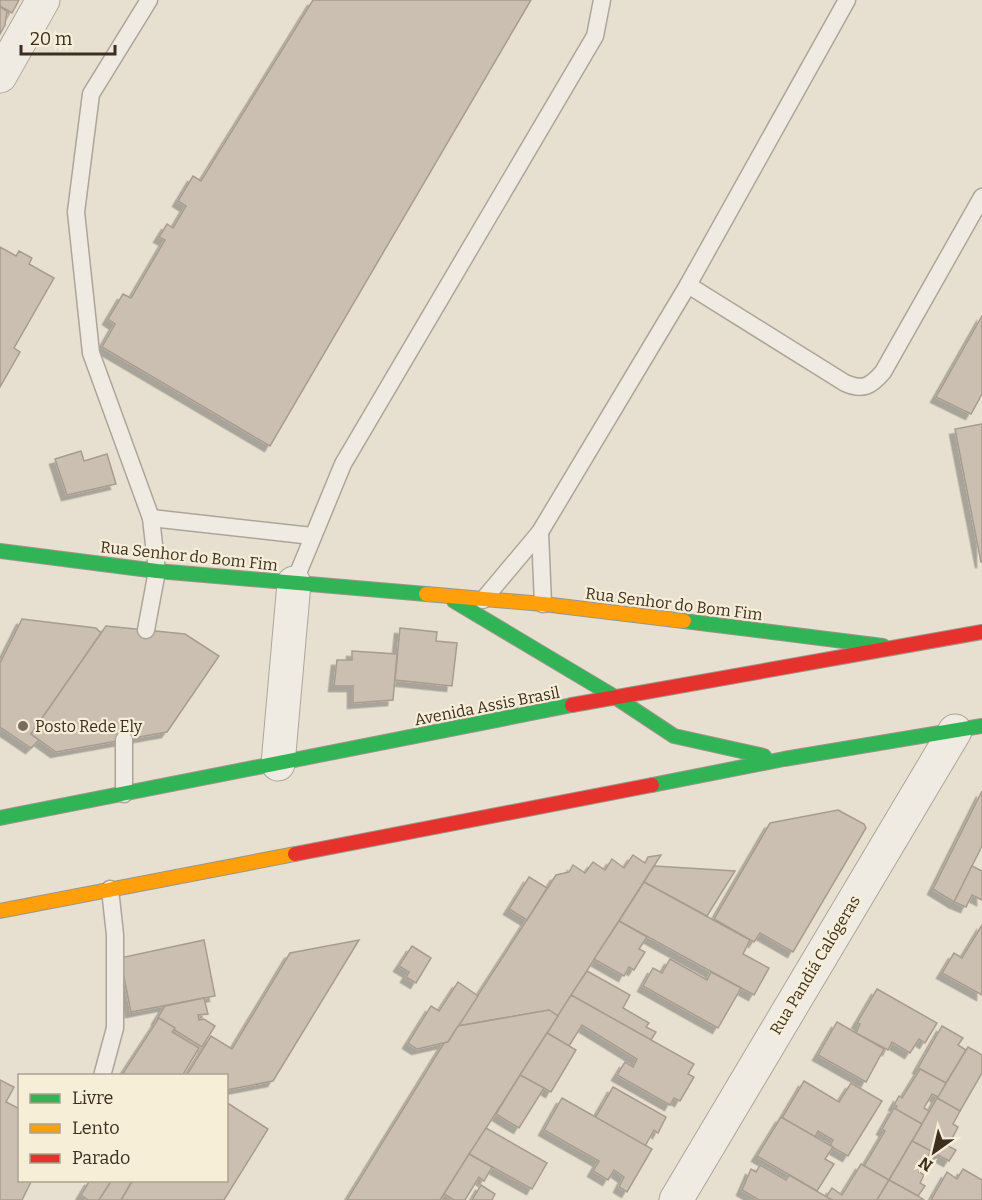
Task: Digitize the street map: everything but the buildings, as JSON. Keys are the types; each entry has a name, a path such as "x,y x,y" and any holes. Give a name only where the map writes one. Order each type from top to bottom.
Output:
{"main road":[{"name":"Rua Senhor do Bom Fim","path":"0,551 157,571 543,604 897,648"},
{"name":"Rua Senhor do Bom Fim","path":"447,597 615,697 674,736 711,746 784,759"},
{"name":"Avenida Assis Brasil","path":"0,818 615,697 982,632"},
{"path":"0,910 784,759 969,729"}],"street":[{"path":"0,76 44,0"},
{"path":"279,764 294,583"},
{"name":"Rua Pandiá Calógeras","path":"676,1200 969,729"}],"lane":[{"path":"146,630 157,571 151,518 91,353 76,212 91,94 148,0"},
{"path":"294,583 343,465 595,36 602,0"},
{"path":"483,600 540,532 688,285 847,0"},
{"path":"688,285 845,384 856,388 867,388 883,372 982,197"},
{"path":"151,518 312,536"},
{"path":"540,532 543,604"},
{"path":"124,740 124,794"},
{"path":"103,1074 115,1028 115,935 110,889"}],"traffic: fast":[{"path":"0,551 157,571 426,594"},
{"path":"454,601 615,697"},
{"path":"684,621 883,646"},
{"path":"615,697 674,736 764,756"},
{"path":"0,818 572,705"},
{"path":"652,785 784,759 982,726"}],"traffic: slow":[{"path":"426,594 543,604 684,621"},
{"path":"0,911 295,854"}],"traffic: jam":[{"path":"572,705 982,632"},
{"path":"295,854 652,785"}],"place":[{"name":"Posto Rede Ely","path":"23,726"}]}
